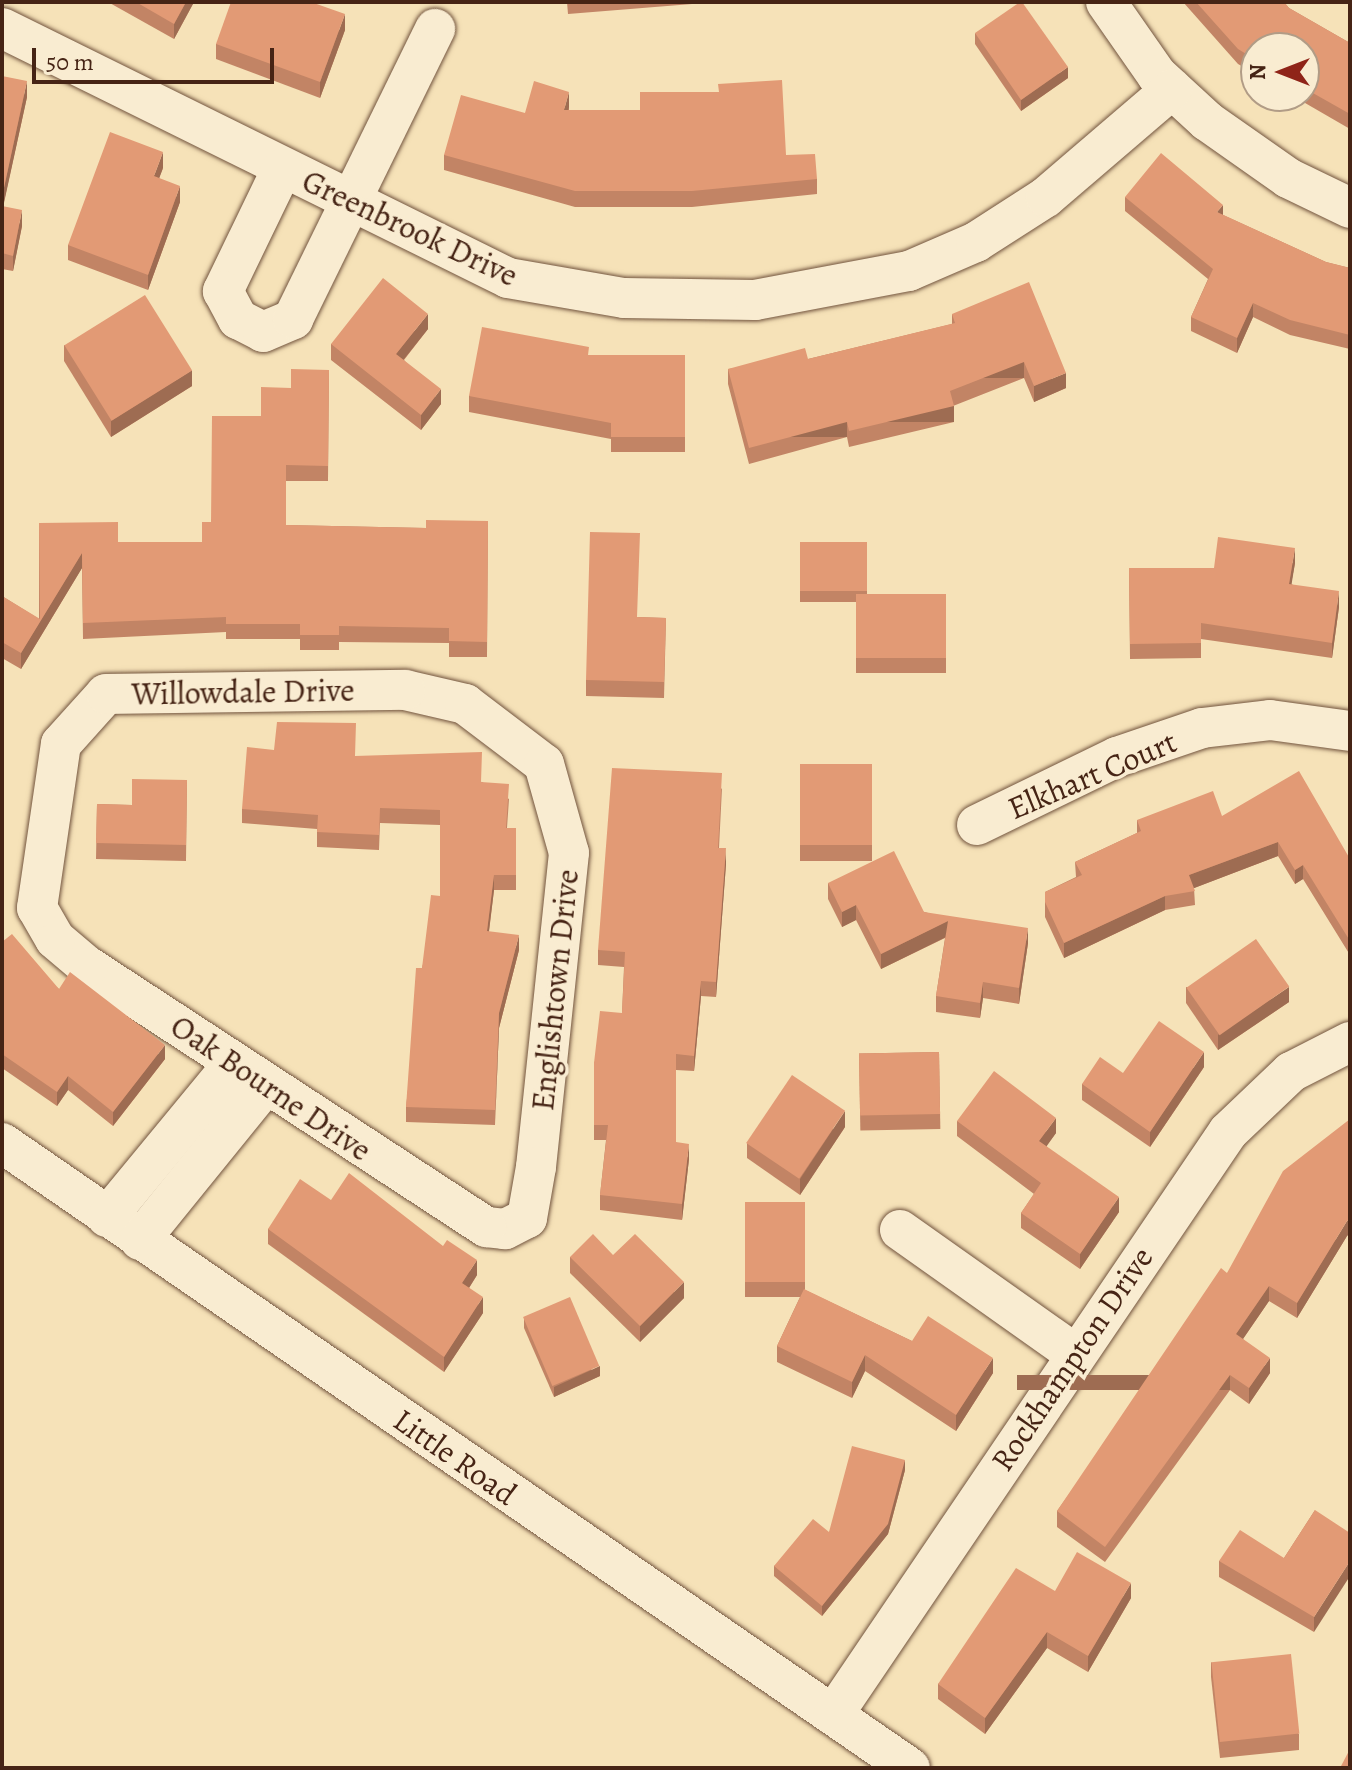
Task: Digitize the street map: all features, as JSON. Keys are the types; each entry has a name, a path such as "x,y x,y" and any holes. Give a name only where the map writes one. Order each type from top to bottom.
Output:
{"street":[{"path":"1106,2 1172,89 1288,178 1350,208"},
{"name":"Greenbrook Drive","path":"2,28 508,278 555,291 755,300 848,287 976,242 1046,197 1172,89"},
{"path":"282,169 223,291 238,319 263,332 293,319 354,203 435,29"},
{"name":"Willowdale Drive","path":"37,908 61,744 106,694 405,690 465,704 544,764"},
{"name":"Elkhart Court","path":"977,825 1117,757 1202,728 1270,720 1350,731"},
{"name":"Englishtown Drive","path":"527,1218 569,853 544,764"},
{"name":"Oak Bourne Drive","path":"37,908 55,939 88,967 486,1227 505,1229 527,1218"},
{"name":"Rockhampton Drive","path":"833,1715 1228,1132 1291,1072 1350,1042"},
{"path":"107,1217 249,1075"},
{"path":"140,1240 249,1075"},
{"name":"Little Road","path":"2,1143 910,1768"},
{"path":"900,1230 1075,1354"}],"building":[{"path":"136,2 186,2 174,24"},
{"path":"231,2 311,2 345,14 320,82 216,44"},
{"path":"1020,2 1068,67 1021,100 975,33"},
{"path":"1196,2 1284,2 1289,8 1350,43 1350,114 1320,97 1320,32 1240,32 1238,49"},
{"path":"2,76 27,81 2,197"},
{"path":"782,80 786,155 815,154 817,179 692,191 575,191 444,155 461,95 525,113 534,81 569,92 564,110 640,110 640,92 719,92 718,84"},
{"path":"110,132 163,152 154,176 180,186 148,275 68,245"},
{"path":"1161,153 1223,205 1217,212 1326,262 1350,268 1350,335 1290,320 1253,303 1237,338 1191,317 1213,269 1125,197"},
{"path":"2,206 22,210 13,256 2,253"},
{"path":"383,278 428,314 396,354 441,389 421,415 331,344"},
{"path":"1029,282 1066,373 1034,386 1024,362 950,391 954,406 849,431 847,422 749,448 728,369 805,348 808,359 955,323 952,314"},
{"path":"145,295 192,370 112,421 64,345"},
{"path":"482,327 589,347 588,355 685,355 685,437 611,437 611,423 469,396"},
{"path":"291,369 329,370 328,466 286,465 286,525 426,528 426,520 488,521 487,642 449,641 449,628 339,626 339,635 300,635 300,624 226,624 226,617 83,623 82,553 21,653 2,642 2,596 40,619 39,523 118,522 118,542 202,542 202,522 211,522 212,416 261,416 261,387 291,388"},
{"path":"590,532 640,533 637,617 666,618 664,682 586,680"},
{"path":"1218,537 1295,548 1289,584 1339,591 1332,643 1201,623 1201,643 1130,644 1129,568 1214,568"},
{"path":"800,542 867,542 867,591 800,591"},
{"path":"856,594 946,594 946,658 856,658"},
{"path":"277,722 356,723 355,756 482,752 481,782 509,784 506,828 516,828 516,875 494,875 487,931 519,935 499,1013 495,1110 406,1107 416,968 422,968 431,895 440,896 440,810 380,808 379,835 317,832 318,815 242,809 247,747 274,750"},
{"path":"800,764 872,764 872,845 800,845"},
{"path":"612,768 722,773 718,848 726,848 716,982 701,981 694,1056 676,1054 676,1142 689,1144 682,1204 600,1195 608,1125 594,1125 594,1063 600,1011 622,1013 625,952 598,950"},
{"path":"1299,771 1350,859 1350,941 1303,865 1295,870 1278,842 1189,875 1195,891 1165,896 1064,943 1045,902 1045,892 1082,875 1075,862 1141,831 1137,820 1213,791 1222,816"},
{"path":"132,779 187,780 186,845 96,843 97,804 132,805"},
{"path":"894,851 924,912 1028,928 1019,988 983,982 980,1003 936,996 948,921 881,954 856,905 842,912 828,883"},
{"path":"12,934 59,989 70,972 165,1045 113,1112 68,1076 57,1092 2,1054 2,942"},
{"path":"1256,939 1289,987 1220,1035 1186,988"},
{"path":"1159,1021 1204,1052 1150,1132 1082,1084 1100,1057 1123,1073"},
{"path":"939,1052 940,1114 860,1115 859,1053"},
{"path":"994,1071 1056,1118 1039,1141 1119,1197 1080,1254 1021,1213 1041,1183 957,1121"},
{"path":"792,1075 845,1111 799,1179 746,1143"},
{"path":"1350,1119 1350,1218 1297,1303 1269,1286 1236,1334 1270,1358 1249,1388 1230,1375 1105,1547 1057,1511 1221,1268 1227,1273 1283,1171"},
{"path":"349,1173 443,1246 447,1240 477,1260 462,1283 483,1297 444,1357 268,1229 300,1179 331,1200"},
{"path":"745,1202 805,1202 805,1282 745,1282"},
{"path":"593,1234 613,1255 635,1234 684,1282 640,1326 570,1257"},
{"path":"804,1289 912,1341 928,1316 993,1358 956,1415 865,1355 852,1382 777,1346"},
{"path":"570,1297 599,1366 552,1386 523,1317"},
{"path":"852,1446 905,1460 888,1524 822,1606 774,1566 813,1519 829,1532"},
{"path":"1315,1510 1350,1533 1350,1561 1314,1617 1219,1561 1240,1530 1284,1558"},
{"path":"1077,1552 1131,1583 1088,1656 1047,1632 985,1718 938,1684 1016,1568 1055,1591"},
{"path":"1291,1654 1299,1734 1220,1742 1211,1662"},
{"path":"1350,1749 1350,1768 1340,1768"}]}
